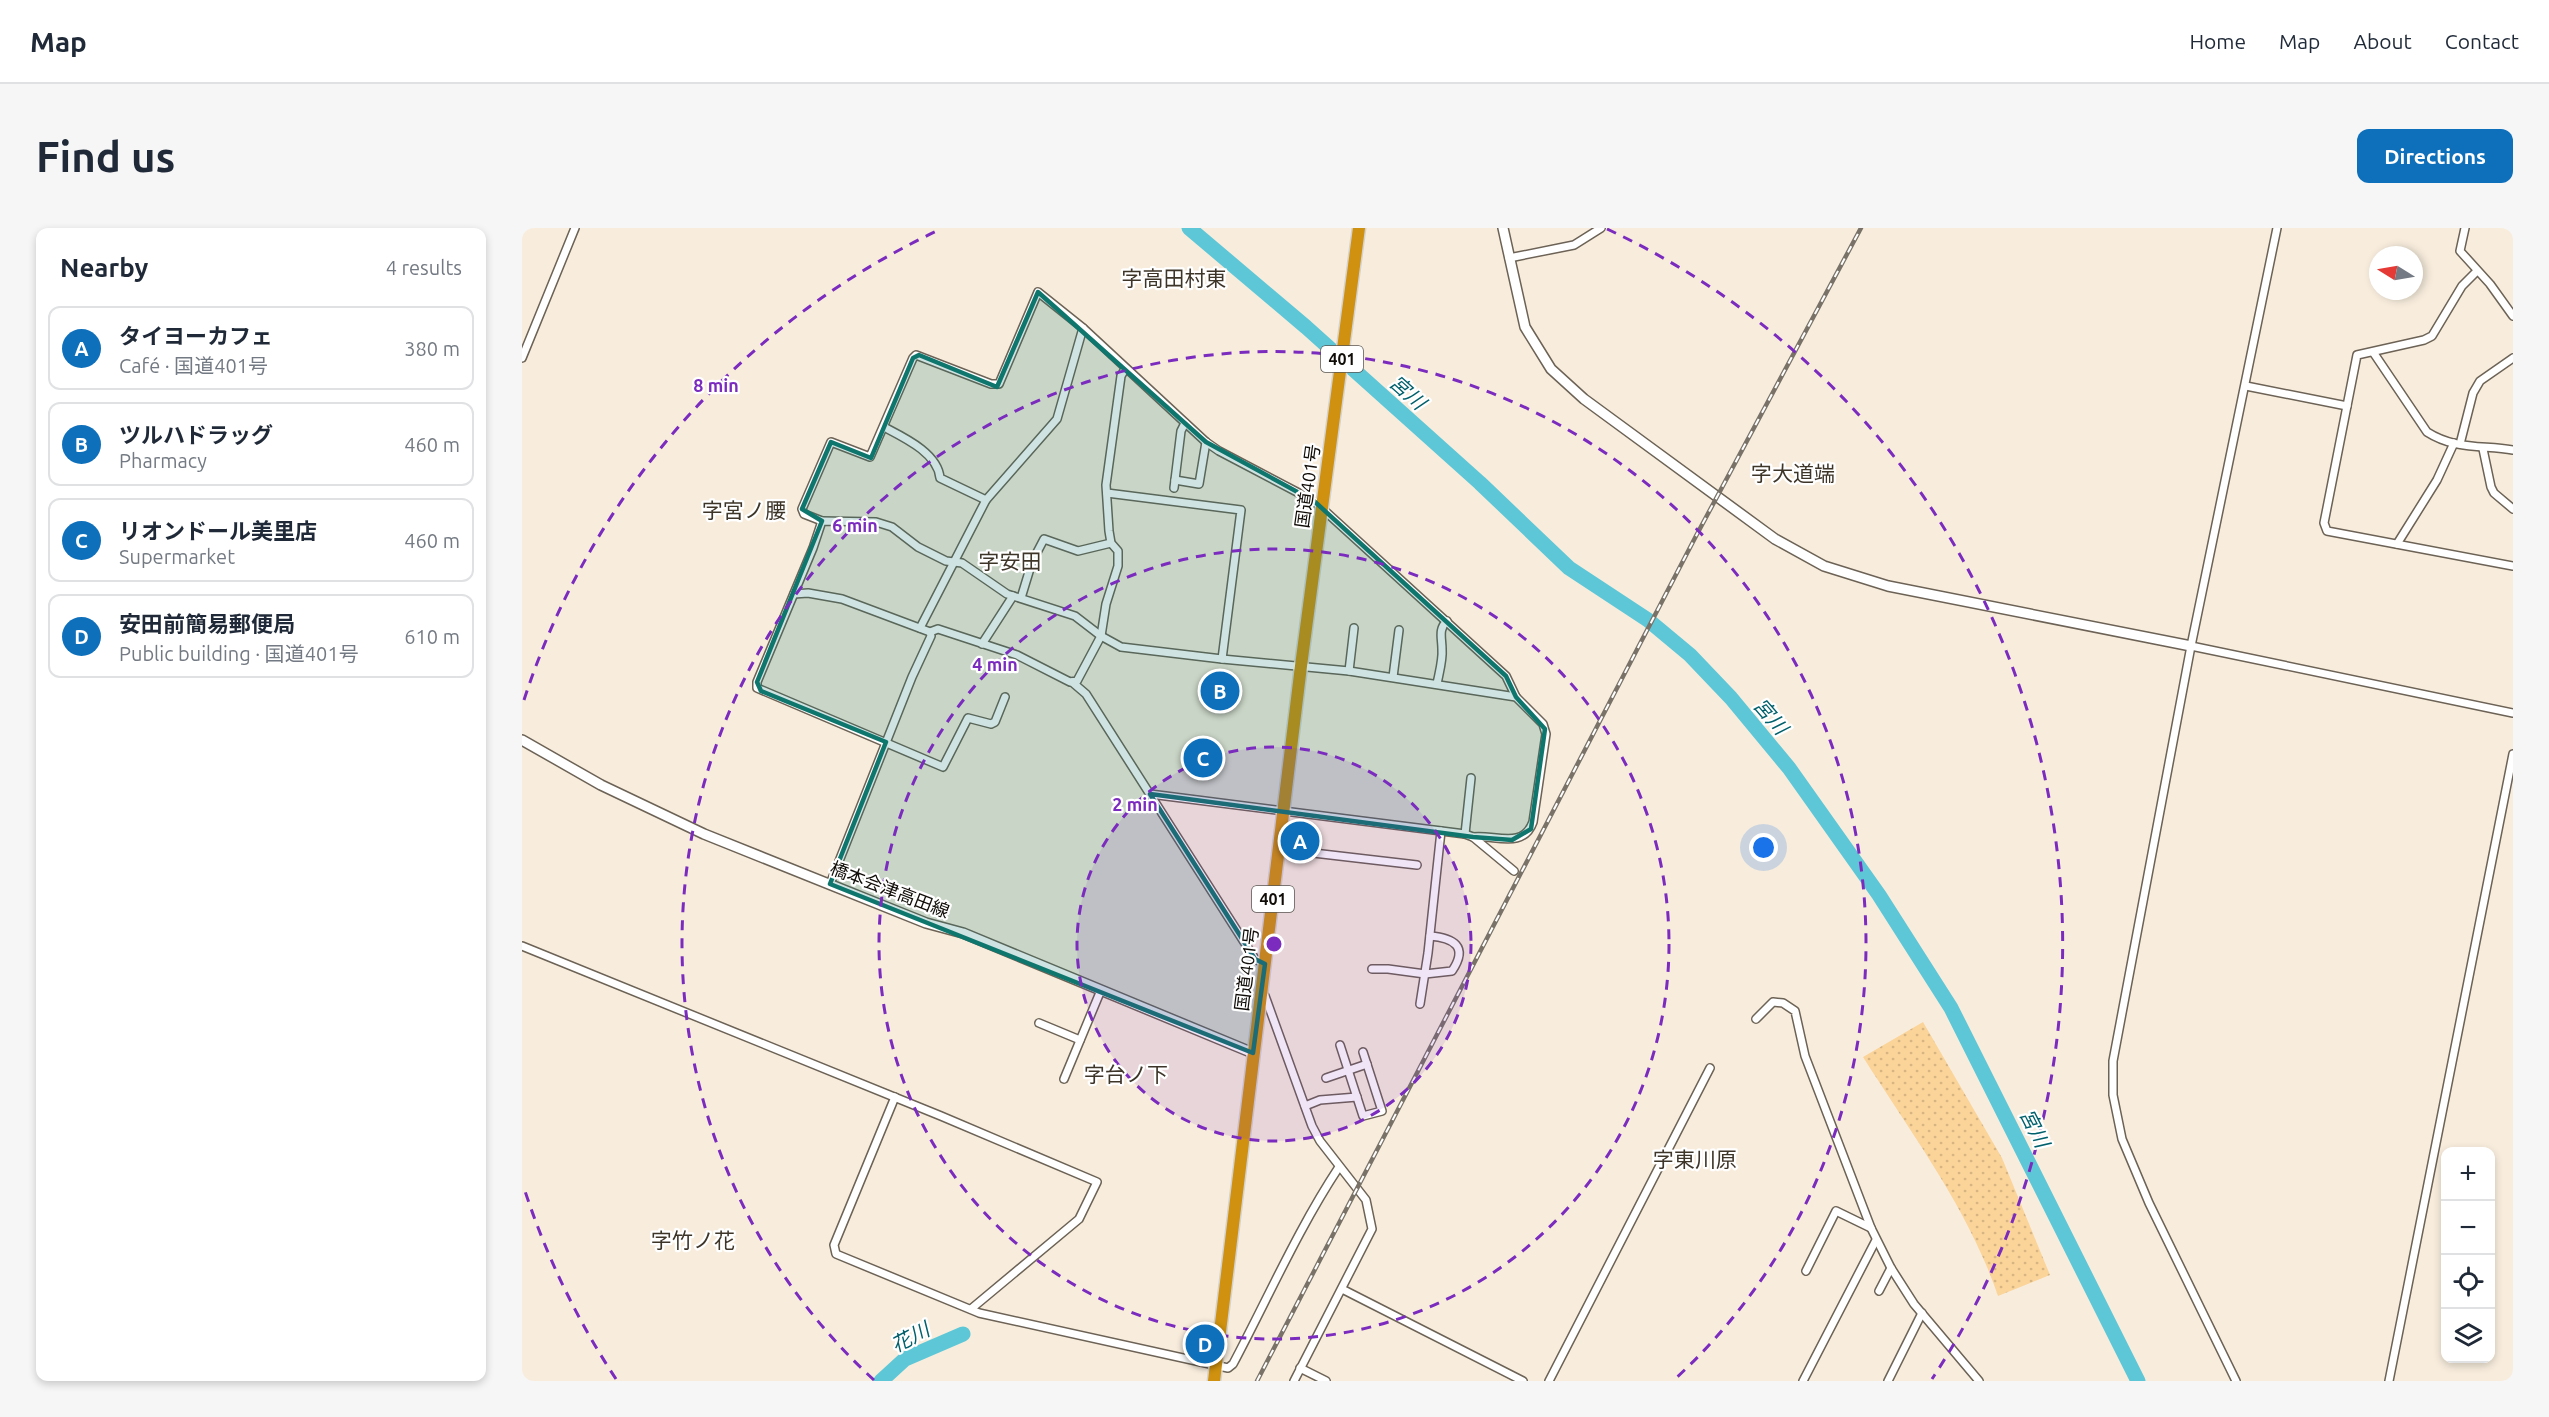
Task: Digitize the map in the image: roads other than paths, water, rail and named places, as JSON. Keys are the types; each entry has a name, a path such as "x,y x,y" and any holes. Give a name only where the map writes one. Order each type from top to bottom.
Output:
{"highway":[{"name":"国道401号","path":"1214,1381 1301,666 1359,228"}],"street":[{"path":"522,358 575,228"},
{"path":"1503,228 1525,327 1551,369 1584,399 1775,539 1824,566 1888,586 2513,713"},
{"path":"1509,258 1574,245 1601,228"},
{"path":"2236,1381 2149,1203 2122,1139 2113,1095 2115,1041 2191,646 2277,228"},
{"path":"2465,228 2460,251 2490,284 2513,316"},
{"path":"2477,271 2462,286 2432,336 2357,355 2324,523 2327,531 2513,566"},
{"path":"1150,794 1465,834 1473,837 1516,839 1528,832 1533,822 1546,734 1543,724 1516,697 1506,676 1314,501 1218,451 1206,442 1083,328 1038,292 999,384 991,384 916,355 870,457 831,442 802,509 804,514 822,521 876,522 892,527 918,547 946,561 955,561 1013,596 1075,616 1101,636 1121,647 1349,671 1516,697"},
{"path":"920,628 986,501 1058,418 1083,328"},
{"path":"2373,352 2427,432 2439,440 2457,444 2483,449 2513,450"},
{"path":"2397,544 2457,444 2473,393 2480,381 2513,358"},
{"path":"1072,682 1077,681 1101,636 1106,604 1118,566 1118,550 1111,543 1107,493 1118,390 1125,369"},
{"path":"2246,386 2347,406"},
{"path":"1185,423 1181,431 1174,484 1199,484 1206,442"},
{"path":"884,427 916,445 937,466 940,478 986,501"},
{"path":"2483,449 2491,487 2494,493 2513,509"},
{"path":"1107,493 1242,510 1222,659"},
{"path":"822,521 757,682 757,688 943,767 968,718 991,724 995,722 1005,697"},
{"path":"1021,598 1032,562 1044,539 1078,551 1111,543"},
{"path":"794,594 808,593 842,599 930,632 938,629 1017,655 1072,682 1086,694 1255,959 1264,964"},
{"path":"982,644 1013,596"},
{"path":"1437,684 1442,649 1440,638 1443,624 1448,621"},
{"path":"1349,671 1354,628"},
{"path":"1393,677 1399,630"},
{"path":"830,884 886,742 932,636 930,632"},
{"name":"橋本会津高田線","path":"522,740 601,785 704,834 927,923 963,933 1253,1053"},
{"path":"2389,1381 2513,754"},
{"path":"1465,834 1471,778"},
{"path":"1420,1004 1441,831"},
{"path":"1473,837 1514,871"},
{"path":"1279,849 1417,865"},
{"path":"1372,969 1425,974 1452,971 1458,954 1454,941 1430,936"},
{"path":"522,946 895,1097 1097,1182 1079,1219 971,1309"},
{"path":"1064,1079 1101,990"},
{"path":"1261,993 1265,996 1320,1141 1366,1200 1372,1229 1294,1381"},
{"path":"1756,1019 1773,1002 1784,1003 1795,1011 1805,1056 1876,1240 1891,1268 1922,1313 1978,1381"},
{"path":"1039,1023 1080,1040"},
{"path":"1340,1045 1363,1116 1382,1112 1363,1052"},
{"path":"1326,1078 1367,1065"},
{"path":"1549,1381 1710,1068"},
{"path":"895,1097 833,1249 836,1254 971,1309 1228,1368 1233,1364 1319,1196 1339,1167"},
{"path":"1305,1106 1320,1100 1357,1097"},
{"path":"1806,1272 1836,1211 1871,1228"},
{"path":"1803,1381 1876,1240"},
{"path":"1879,1291 1891,1268"},
{"path":"1342,1289 1523,1381"},
{"path":"1888,1381 1922,1313"},
{"path":"1300,1368 1326,1381"}],"waterway":[{"name":"宮川","path":"1189,228 1306,327 1480,483 1569,568 1648,620 1690,655 1731,698 1789,768 1879,895 1951,1008 2138,1381"},
{"name":"花川","path":"881,1381 905,1359 963,1334"}],"railway":[{"path":"1257,1381 1696,536 1861,228"}],"place":[{"name":"ツルハドラッグ","path":"1220,691"},
{"name":"リオンドール美里店","path":"1203,758"},
{"name":"タイヨーカフェ","path":"1300,841"},
{"name":"安田前簡易郵便局","path":"1205,1344"}],"district":[{"name":"字高田村東","path":"1174,278"},
{"name":"字大道端","path":"1793,473"},
{"name":"字宮ノ腰","path":"744,510"},
{"name":"字安田","path":"1010,561"},
{"name":"字台ノ下","path":"1126,1074"},
{"name":"字東川原","path":"1695,1159"},
{"name":"字竹ノ花","path":"693,1240"}]}
